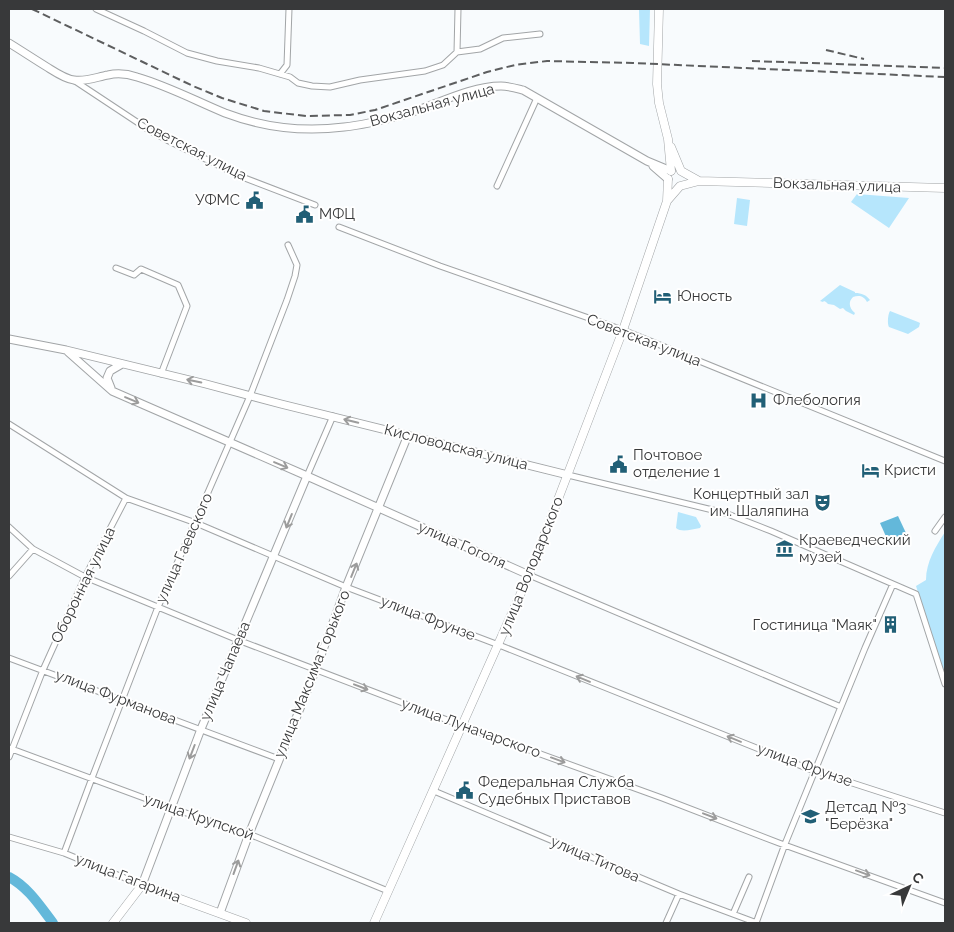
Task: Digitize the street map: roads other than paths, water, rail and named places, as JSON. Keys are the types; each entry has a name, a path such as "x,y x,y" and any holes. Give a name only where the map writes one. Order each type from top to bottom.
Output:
{"main road":[{"path":"659,9 657,84 668,139 672,185 680,186 699,181"},
{"path":"666,201 685,180 668,139"},
{"path":"666,201 670,175 676,170 699,181"},
{"name":"Вокзальная улица","path":"699,181 945,188"},
{"name":"улица Володарского","path":"374,923 529,575 623,330 666,201"},
{"name":"улица Гагарина","path":"142,884 246,923"},
{"name":"улица Чапаева","path":"114,923 142,884"}],"street":[{"path":"96,9 187,53 216,61 259,68 290,77 298,83 312,86 330,87 360,80 425,71 443,65 457,52 480,50 502,38 540,34"},
{"path":"289,9 286,65 290,77"},
{"path":"457,52 458,9"},
{"path":"9,43 56,72 75,81"},
{"path":"280,74 286,65"},
{"name":"Вокзальная улица","path":"75,81 110,74 135,76 226,113 266,124 315,129 346,127 388,118 487,87 512,87 523,90 670,175"},
{"name":"Советская улица","path":"75,81 148,130 167,140 242,177 315,205"},
{"path":"497,186 537,98"},
{"name":"Советская улица","path":"339,227 440,266 623,330 945,461"},
{"name":"улица Гаевского","path":"64,853 158,607 250,396 296,276 297,265 288,245"},
{"path":"116,268 134,275 141,269 178,285 188,306 161,374"},
{"name":"Кисловодская улица","path":"9,339 66,350 206,384 724,514 774,532 916,594 945,684"},
{"name":"улица Гоголя","path":"66,350 112,391 529,575 841,707"},
{"path":"112,391 107,378 110,371 122,364"},
{"name":"улица Чапаева","path":"142,884 201,729 333,416"},
{"name":"улица Фрунзе","path":"9,424 126,498 196,523 346,588 498,645 815,771 945,813"},
{"name":"улица Максима Горького","path":"220,913 248,834 316,669 346,588 408,435"},
{"name":"Оборонная улица","path":"9,757 10,748 85,577 126,498"},
{"path":"935,530 945,517"},
{"name":"улица Луначарского","path":"9,527 33,549 85,577 238,640 463,726 945,903"},
{"path":"9,576 33,549"},
{"path":"756,923 784,844 893,584"},
{"name":"улица Фурманова","path":"9,658 279,759"},
{"name":"улица Крупской","path":"10,748 171,808 248,834 388,891"},
{"name":"улица Титова","path":"434,791 679,894 756,923"},
{"name":"улица Гагарина","path":"9,836 64,853 142,884"},
{"path":"733,914 749,877"},
{"path":"666,923 679,894"}],"waterway":[{"path":"9,877 28,891 53,923"}],"railway":[{"path":"32,9 222,98 264,111 306,116 350,115 375,110 487,72 515,65 547,61 945,77"},
{"path":"826,50 864,59"},
{"path":"752,61 945,68"}],"place":[{"name":"УФМС","path":"254,200"},
{"name":"МФЦ","path":"305,214"},
{"name":"Юность","path":"663,296"},
{"name":"Флебология","path":"759,400"},
{"name":"Почтовое отделение 1","path":"619,464"},
{"name":"Кристи","path":"870,470"},
{"name":"Концертный зал им. Шаляпина","path":"823,503"},
{"name":"Краеведческий музей","path":"785,549"},
{"name":"Гостиница \"Маяк\"","path":"891,625"},
{"name":"Федеральная Служба Судебных Приставов","path":"464,791"},
{"name":"Детсад №3 \"Берёзка\"","path":"811,816"}]}
